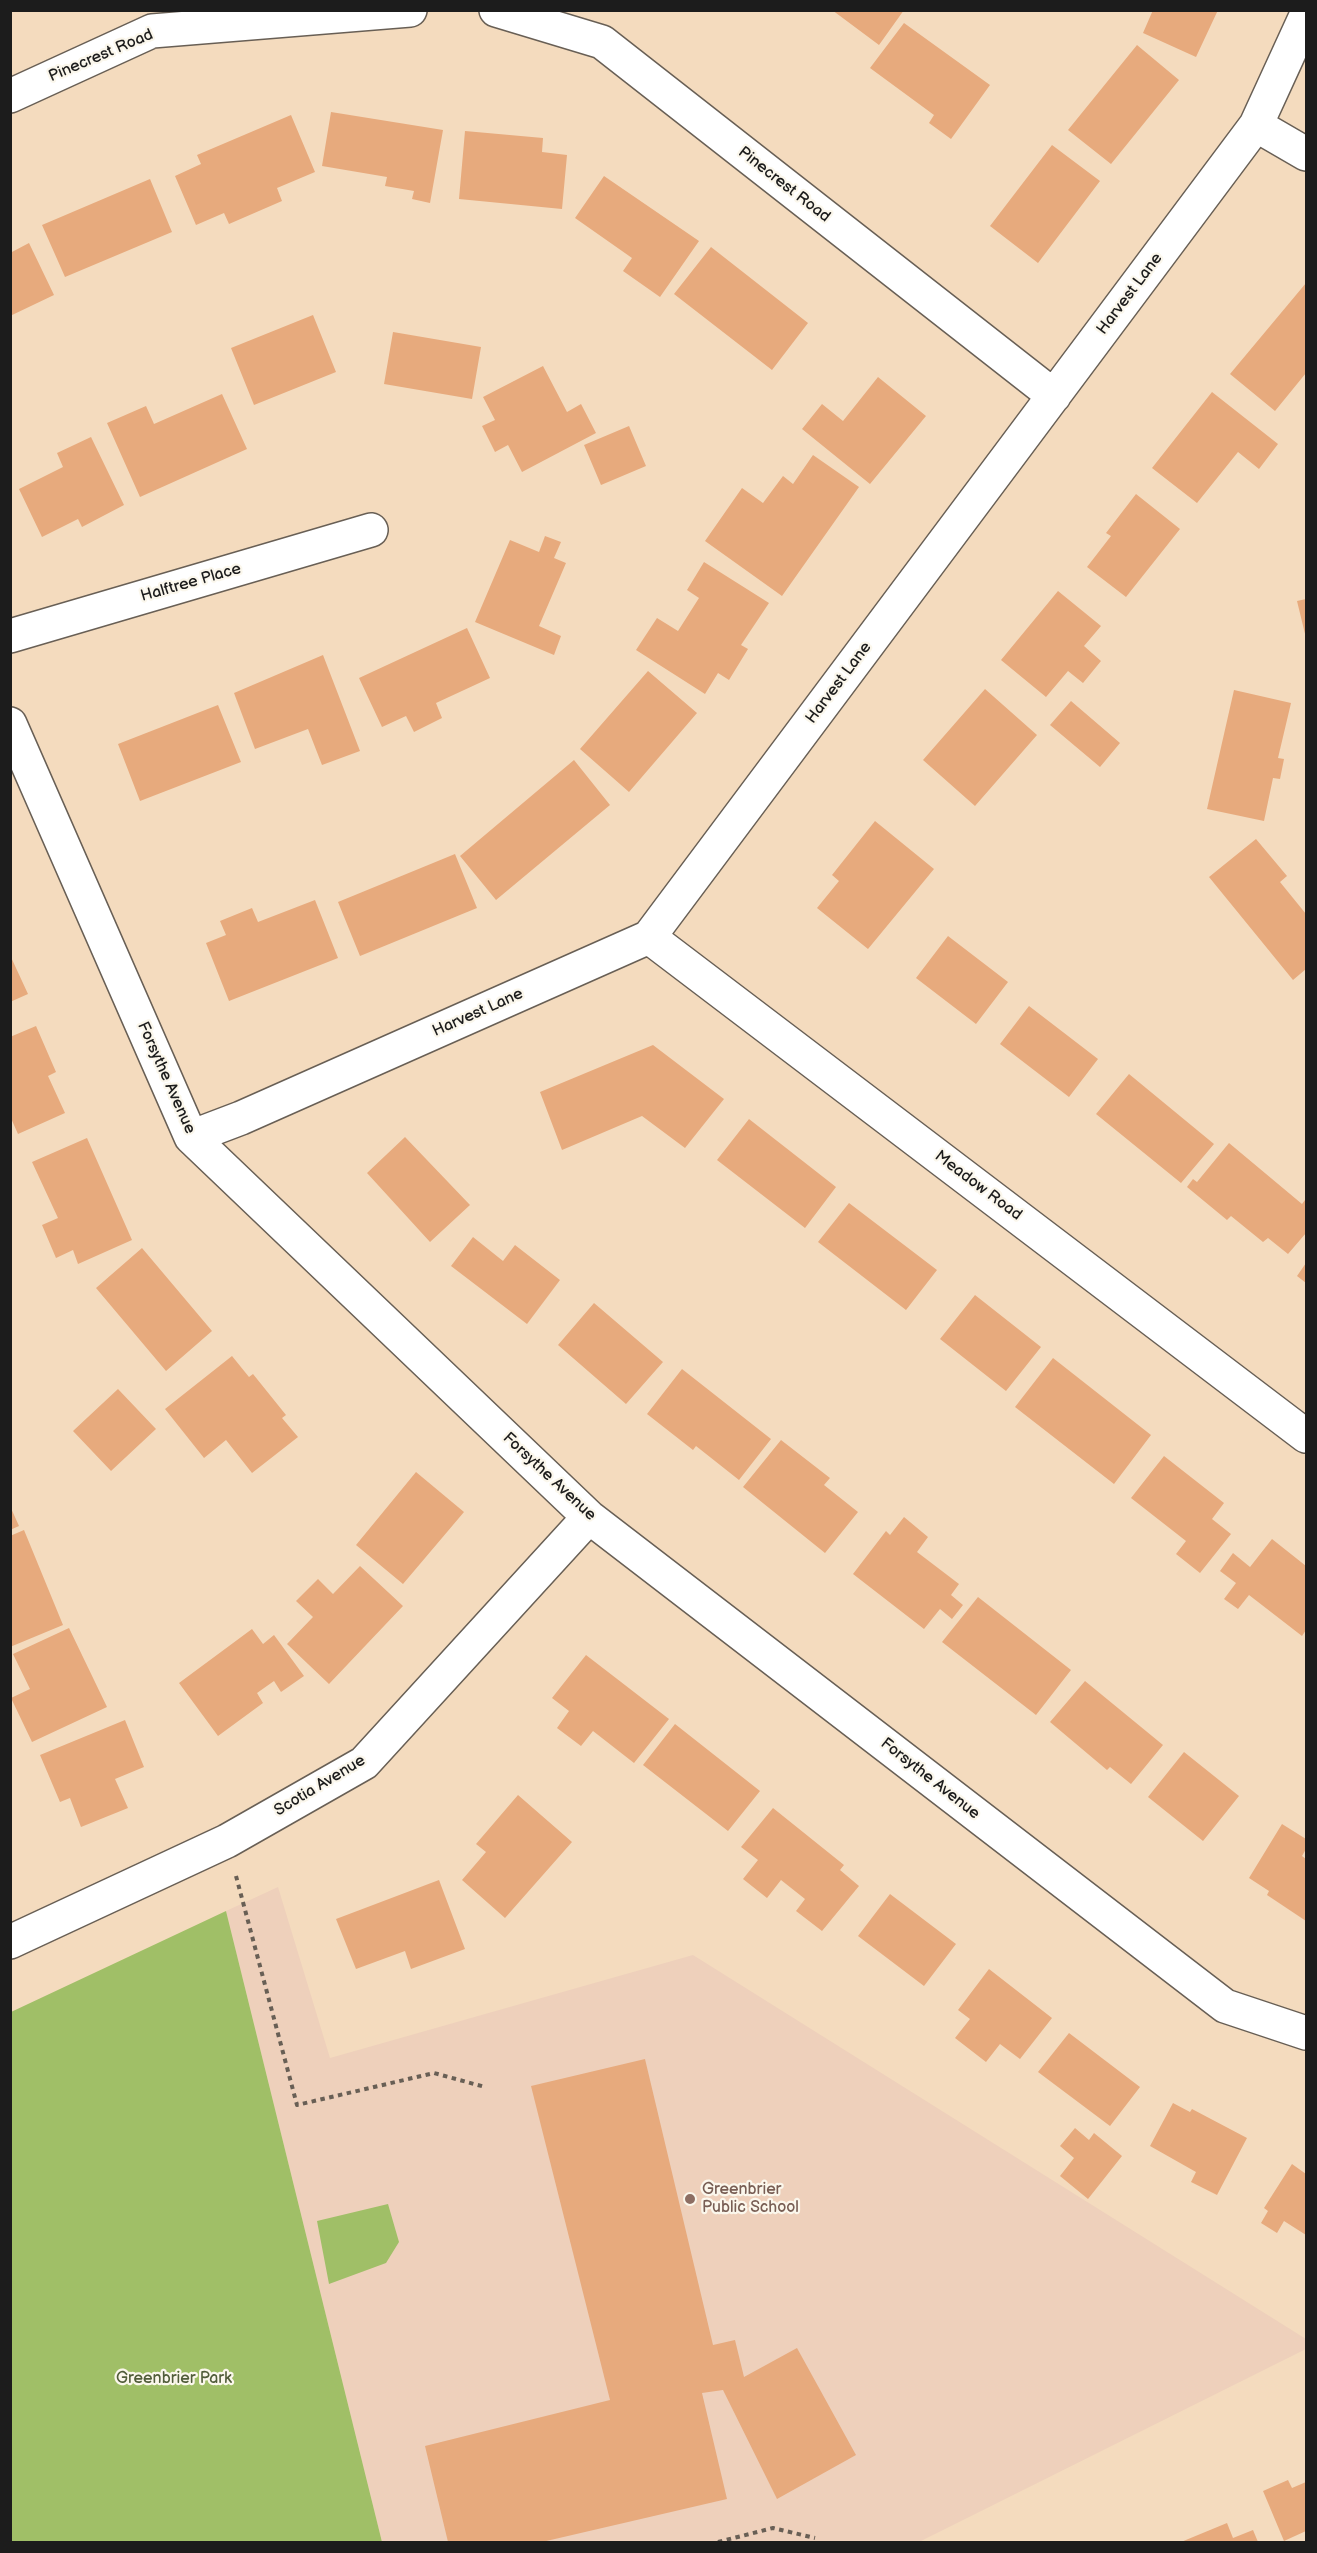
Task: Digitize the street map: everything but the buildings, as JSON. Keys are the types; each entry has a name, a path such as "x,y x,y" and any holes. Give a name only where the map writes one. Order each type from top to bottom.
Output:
{"street":[{"name":"Pinecrest Road","path":"10,96 152,31 410,10"},
{"name":"Pinecrest Road","path":"496,10 602,42 1054,396"},
{"name":"Harvest Lane","path":"191,1137 251,1113 648,937 1256,125 1306,16"},
{"path":"1256,125 1306,154"},
{"name":"Halftree Place","path":"10,636 371,530"},
{"name":"Forsythe Avenue","path":"10,724 191,1137 589,1517 1225,2006 1306,2033"},
{"name":"Meadow Road","path":"648,937 1306,1436"},
{"name":"Scotia Avenue","path":"10,1942 227,1841 364,1763 589,1517"}],"path":[{"path":"227,1841 297,2105 434,2073 485,2087"},
{"path":"718,2542 773,2528 815,2538"}],"shaded area":[{"name":"Greenbrier Public School","path":"278,1887 330,2058 693,1955 1306,2339 1306,2349 919,2542 382,2542 226,1911"}],"green space":[{"name":"Greenbrier Park","path":"226,1911 382,2542 11,2542 11,2012"},
{"path":"388,2204 399,2242 386,2263 329,2284 317,2221"}],"place":[{"name":"Greenbrier Public School","path":"690,2199"}]}
